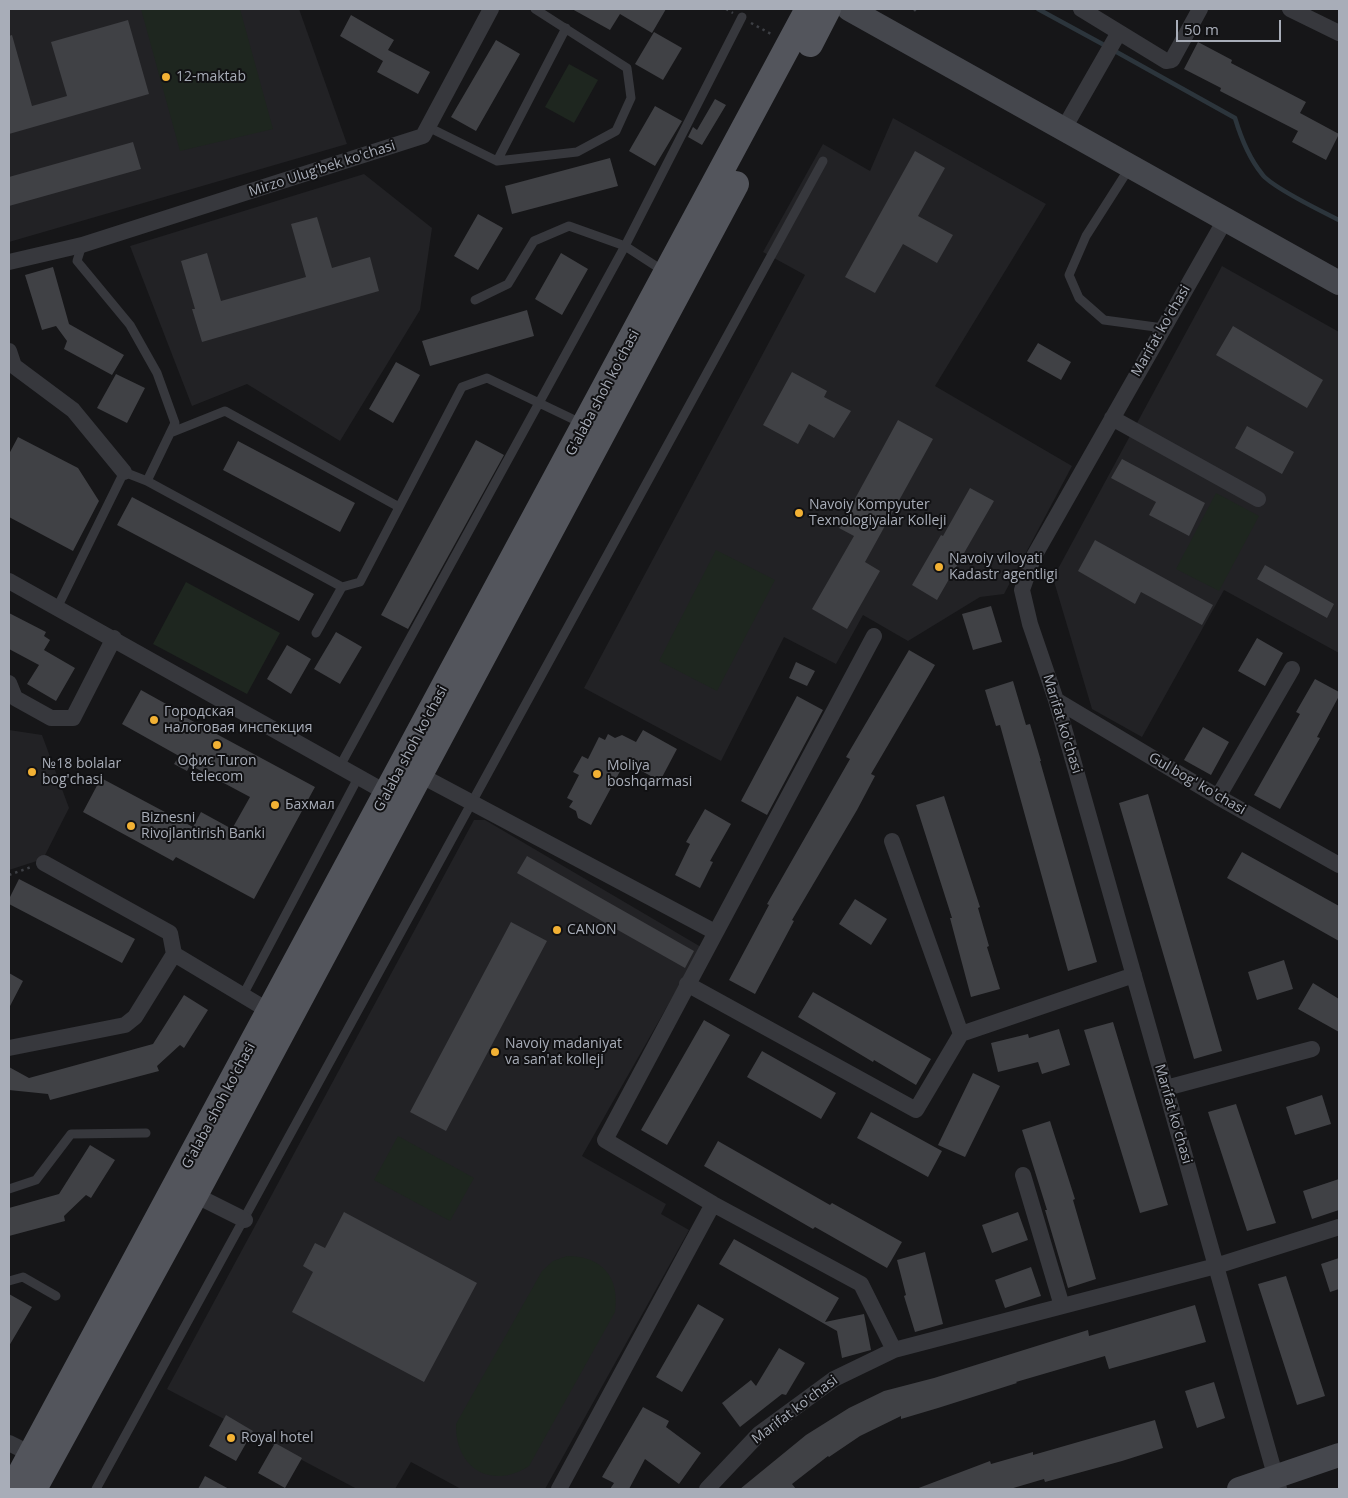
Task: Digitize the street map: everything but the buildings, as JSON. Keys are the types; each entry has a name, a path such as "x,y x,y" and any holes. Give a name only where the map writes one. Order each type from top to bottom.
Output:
{"main road":[{"name":"G'alaba shoh ko'chasi","path":"12,1489 20,1449 269,1012 808,9"},
{"name":"G'alaba shoh ko'chasi","path":"34,1489 196,1195 828,9"},
{"path":"849,9 1339,265"},
{"path":"877,9 1067,124 1130,167 1339,283"},
{"path":"1277,1486 1293,1469 1339,1455"},
{"path":"1238,1489 1277,1486 1339,1470"}],"street":[{"name":"Mirzo Ulug'bek ko'chasi","path":"9,262 82,245 424,136 491,9"},
{"path":"1081,9 1118,34 1166,61 1172,60 1200,9"},
{"path":"1290,9 1339,33"},
{"path":"1067,124 1118,34"},
{"name":"Marifat ko'chasi","path":"1225,220 1033,558 1022,590 1030,624 1056,700 1277,1486"},
{"path":"9,351 14,366 73,410 124,472"},
{"path":"1112,418 1258,499"},
{"path":"9,581 387,792"},
{"path":"874,636 605,1140 713,1204 861,1284 894,1350"},
{"path":"9,683 15,698 51,718 73,718 114,638"},
{"path":"1218,797 1292,669"},
{"name":"Gul bog' ko'chasi","path":"1056,700 1218,797 1339,865"},
{"path":"420,775 715,932"},
{"path":"892,841 961,1034"},
{"path":"9,1048 125,1024 135,1017 174,954 170,933 44,863"},
{"path":"174,954 269,1012"},
{"path":"687,984 916,1110 961,1034 1134,975"},
{"path":"1166,1088 1312,1049"},
{"path":"1023,1175 1062,1306"},
{"path":"196,1195 245,1220"},
{"path":"559,1489 713,1204"},
{"name":"Marifat ko'chasi","path":"707,1489 759,1434 834,1379 894,1350 1216,1266 1339,1227"}],"lane":[{"path":"428,127 497,161 577,152 616,130 631,98 627,68 535,9"},
{"path":"340,766 625,246 742,17"},
{"path":"497,161 566,28"},
{"path":"96,1489 245,1220 823,161"},
{"path":"1130,167 1086,236 1068,274 1079,298 1104,320 1163,328"},
{"path":"475,300 508,284 534,241 569,226 625,246 667,273"},
{"path":"82,245 77,261 130,325 157,373 176,423 147,481"},
{"path":"57,608 124,472 147,481 342,586 360,582 462,387 487,378 586,425"},
{"path":"170,433 224,411 399,508"},
{"path":"316,633 342,586"},
{"path":"243,995 360,776"},
{"path":"9,1189 36,1180 71,1134 146,1133"},
{"path":"9,1281 23,1277 56,1296"}],"path":[{"path":"9,875 44,863"}],"shaded area":[{"name":"12-maktab","path":"9,9 299,9 347,144 9,242"},
{"path":"141,9 240,9 273,129 180,151"},
{"path":"569,64 598,80 574,123 545,107"},
{"name":"Navoiy Kompyuter Texnologiyalar Kolleji","path":"893,118 1046,204 935,386 1072,466 1004,594 980,597 908,641 863,615 836,664 784,637 721,761 584,688 805,275 763,252 823,144 870,171"},
{"path":"364,174 432,228 420,310 340,441 247,384 192,406 130,246"},
{"path":"1222,266 1339,332 1339,653 1224,590 1142,737 1092,709 1053,578"},
{"path":"1216,493 1259,516 1219,591 1176,569"},
{"path":"716,550 775,580 717,691 659,661"},
{"path":"186,582 280,633 247,694 153,644"},
{"name":"№18 bolalar bog'chasi","path":"9,730 42,735 69,808 43,859 9,870"},
{"name":"Navoiy madaniyat va san'at kolleji","path":"474,820 485,820 701,947 582,1156 666,1204 661,1214 689,1230 545,1489 461,1489 411,1462 395,1489 357,1489 167,1389"},
{"path":"398,1136 474,1178 450,1221 374,1180"},
{"path":"567,1256 590,1260 599,1264 606,1271 615,1288 615,1312 529,1466 515,1473 502,1476 489,1475 478,1471 462,1453 457,1440 456,1424 542,1271 553,1261"}],"waterway":[{"path":"1038,9 1106,46"},
{"path":"1113,50 1235,118 1249,155 1267,179 1298,199 1339,220"}],"place":[{"name":"12-maktab","path":"166,77"},
{"name":"Navoiy Kompyuter Texnologiyalar Kolleji","path":"799,513"},
{"name":"Navoiy viloyati Kadastr agentligi","path":"939,567"},
{"name":"Городская налоговая инспекция","path":"154,720"},
{"name":"Офис Turon telecom","path":"217,745"},
{"name":"№18 bolalar bog'chasi","path":"32,772"},
{"name":"Moliya boshqarmasi","path":"597,774"},
{"name":"Бахмал","path":"275,805"},
{"name":"Biznesni Rivojlantirish Banki","path":"131,826"},
{"name":"CANON","path":"557,930"},
{"name":"Navoiy madaniyat va san'at kolleji","path":"495,1052"},
{"name":"Royal hotel","path":"231,1438"}]}
